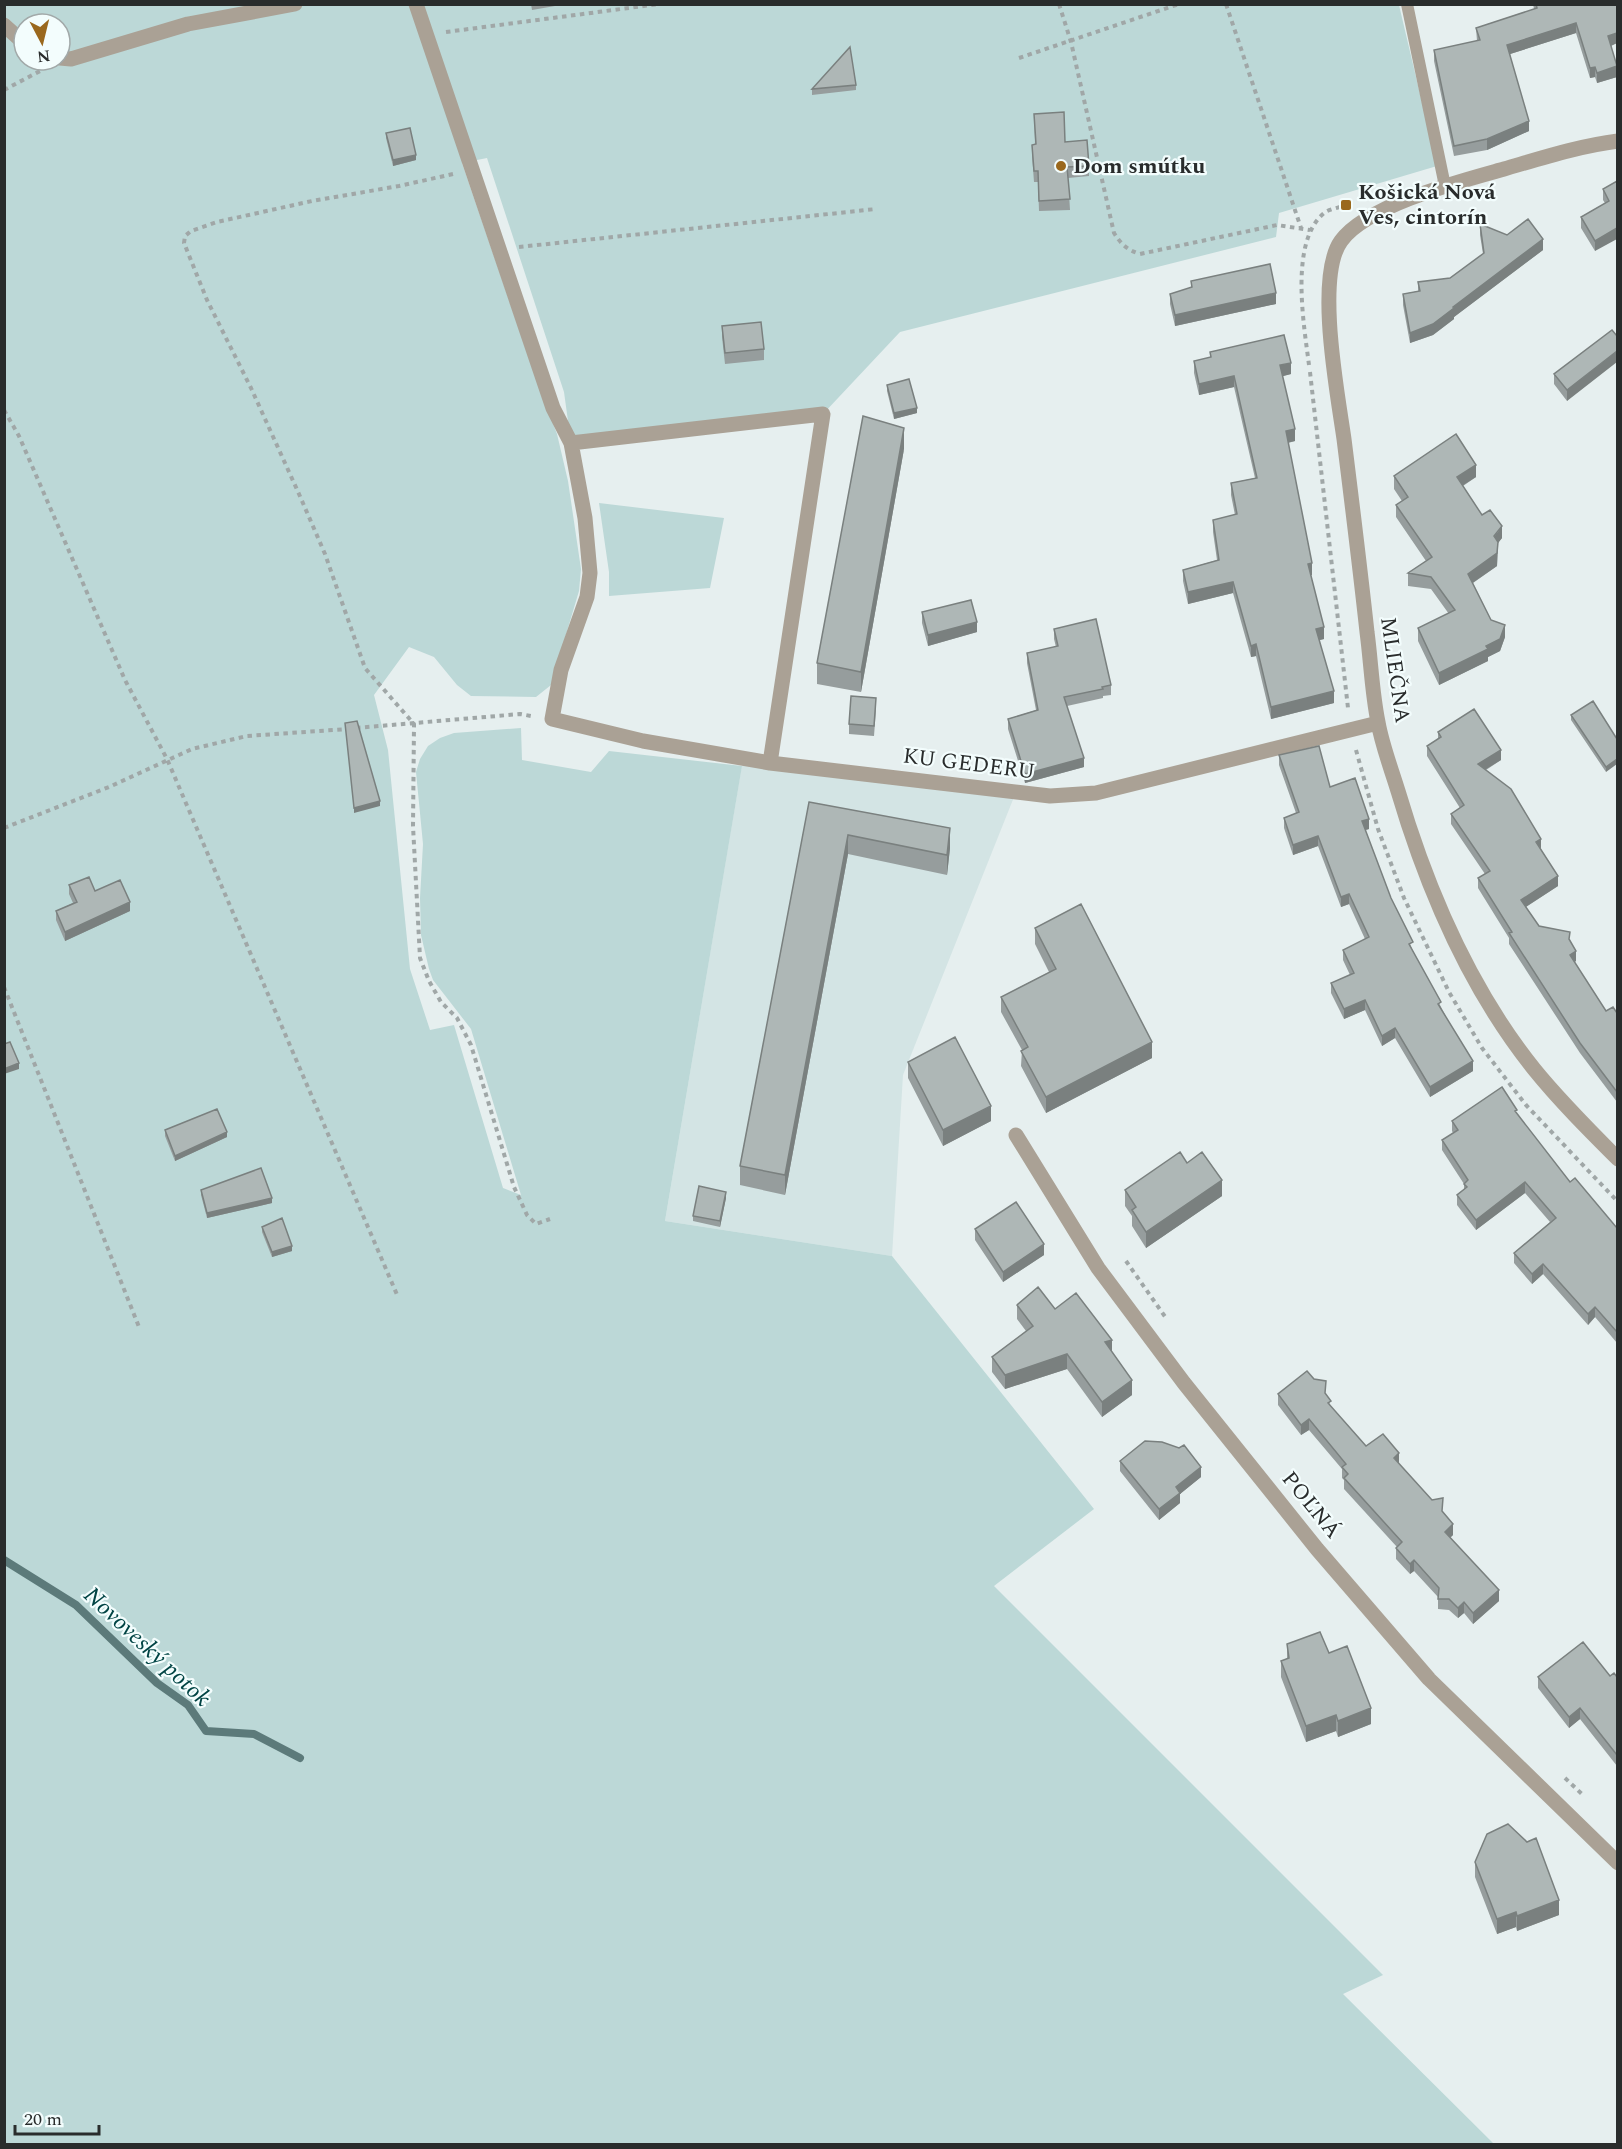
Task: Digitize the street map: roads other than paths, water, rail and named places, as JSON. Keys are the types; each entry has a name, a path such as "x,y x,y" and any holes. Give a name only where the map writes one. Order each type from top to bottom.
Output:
{"street":[{"path":"72,56 188,24 295,4"},
{"path":"416,4 553,408 571,443 823,414 770,763"},
{"name":"MLIEČNA","path":"1617,141 1571,149 1445,186 1382,210 1363,221 1340,242 1331,267 1329,319 1378,723 1427,880 1449,929 1489,1006 1533,1068 1617,1159"},
{"name":"KU GEDERU","path":"571,443 585,518 590,573 587,597 561,670 552,719 643,741 770,763 1050,796 1096,793 1378,723"},
{"name":"POĽNÁ","path":"1016,1135 1098,1268 1184,1383 1317,1549 1429,1679 1617,1863"}],"lane":[{"path":"1407,4 1445,186"}],"waterway":[{"name":"Novoveský potok","path":"4,1560 76,1605 157,1683 188,1705 206,1731 254,1734 300,1758"}],"place":[{"name":"Dom smútku","path":"1061,166"},
{"name":"Košická Nová Ves, cintorín","path":"1346,205"}]}
